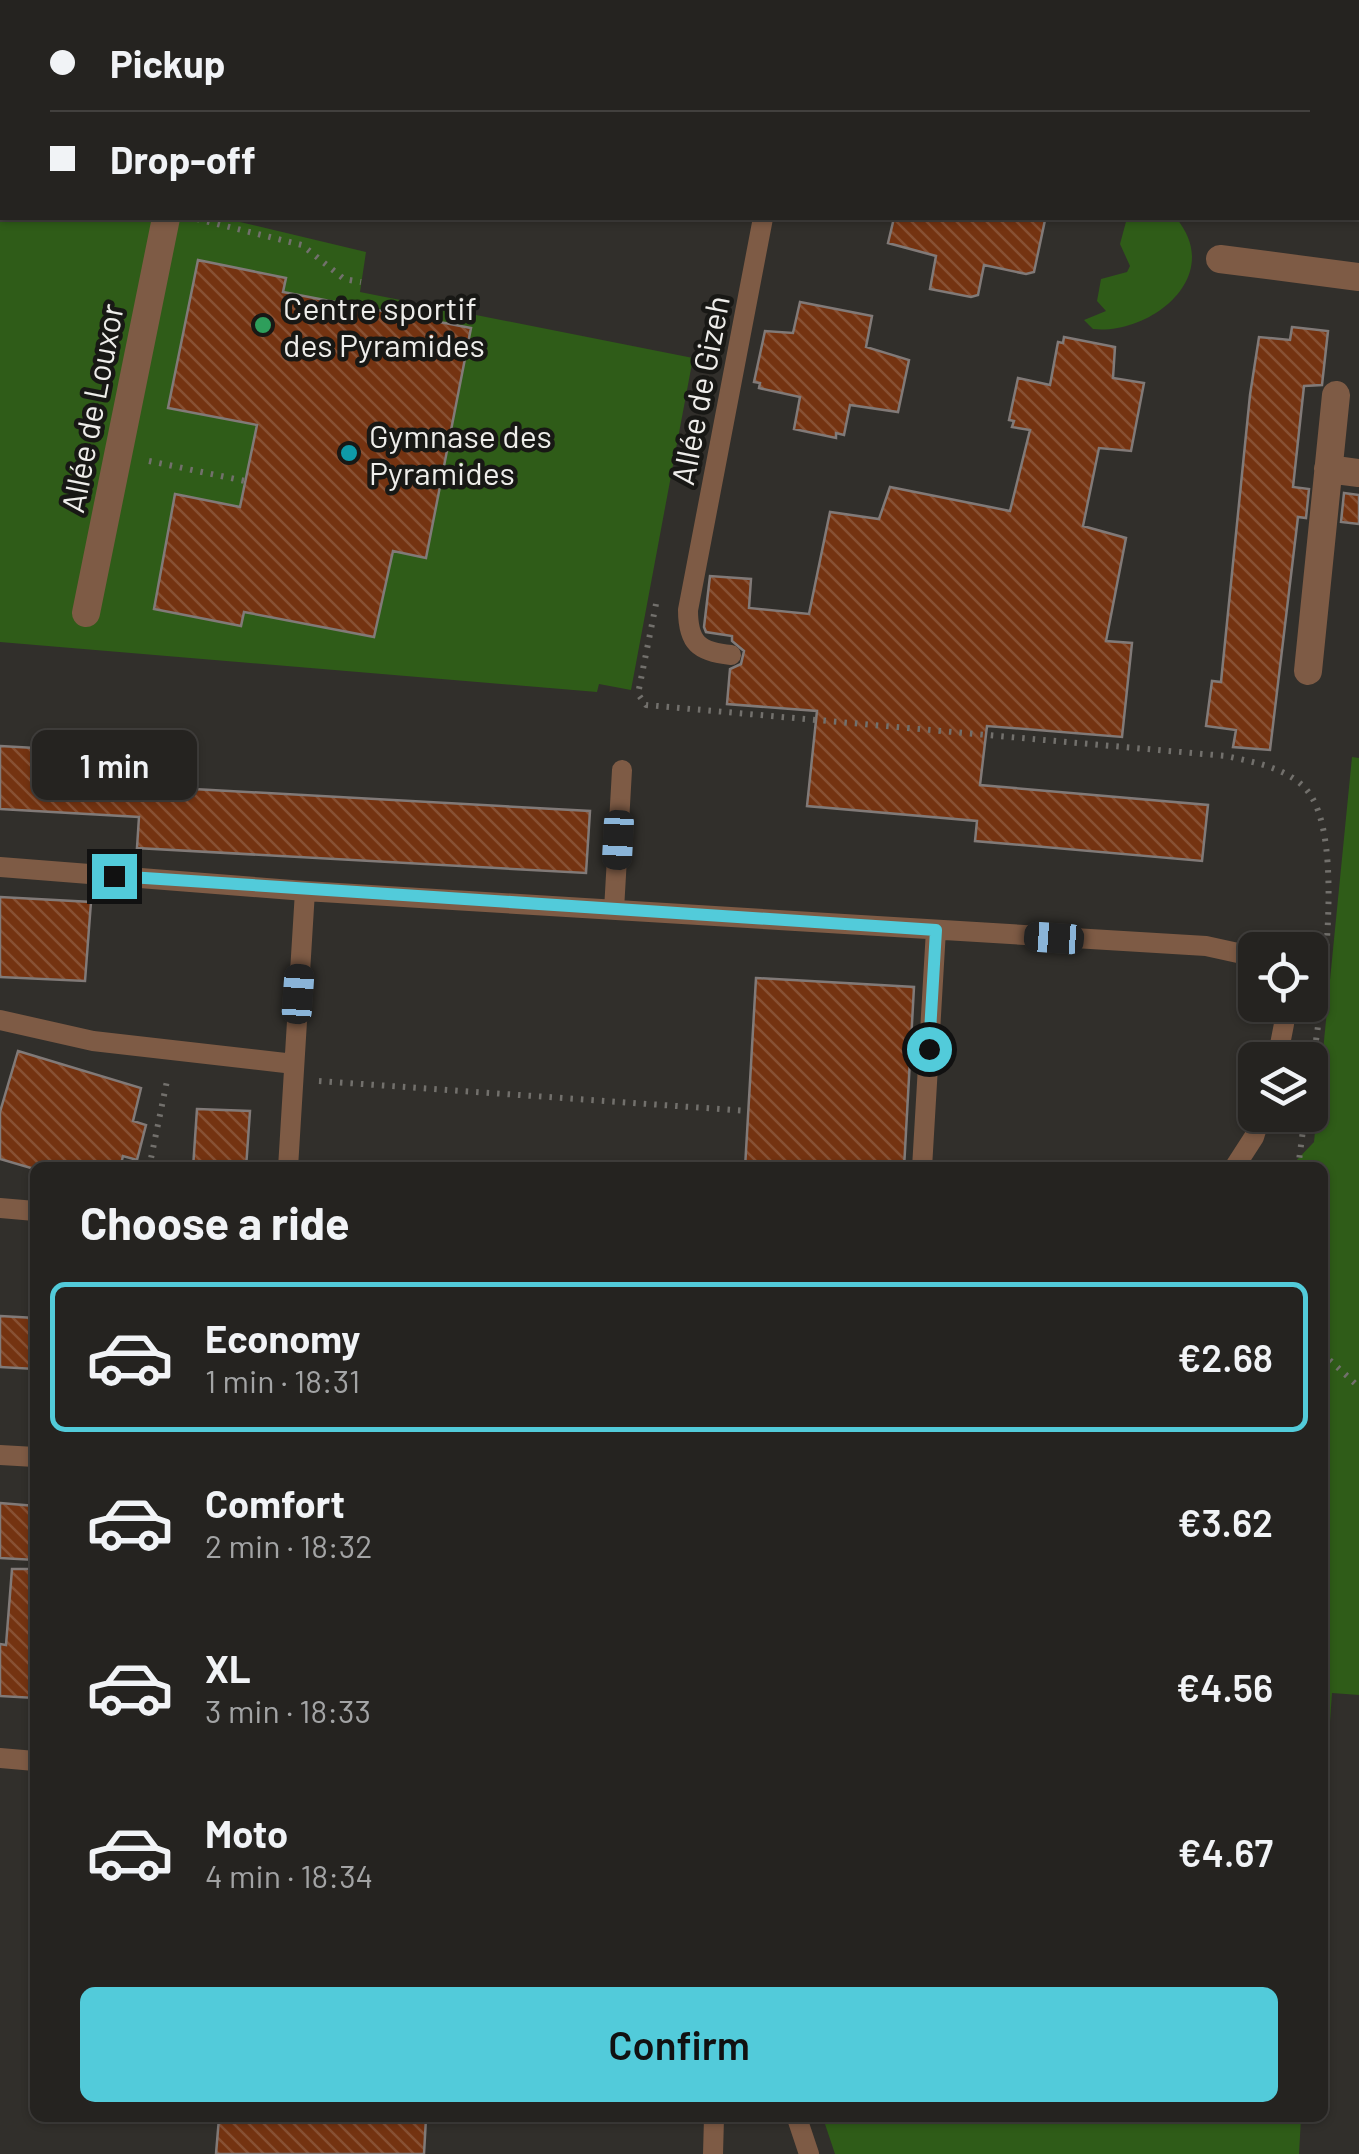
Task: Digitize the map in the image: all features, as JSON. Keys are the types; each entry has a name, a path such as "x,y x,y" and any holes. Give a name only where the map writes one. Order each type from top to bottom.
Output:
{"street":[{"name":"Allée de Louxor","path":"86,613 166,220"},
{"path":"1220,258 1359,277"},
{"path":"1308,671 1336,395"},
{"path":"1328,468 1359,472"}],"lane":[{"name":"Allée de Gizeh","path":"731,654 707,653 692,639 688,610 763,220"},
{"path":"614,910 622,770"},
{"path":"0,867 305,891 1206,946 1238,953"},
{"path":"288,1162 305,891"},
{"path":"922,1162 936,930"},
{"path":"0,1020 94,1042 173,1050 294,1072"},
{"path":"1238,1162 1256,1132"},
{"path":"0,1208 30,1211"},
{"path":"0,1455 30,1457"},
{"path":"0,1758 30,1760"},
{"path":"713,2154 714,2122"},
{"path":"798,2122 809,2154"}],"path":[{"path":"198,220 302,245 344,279 361,282"},
{"path":"145,460 246,481"},
{"path":"658,596 638,694 646,705 1226,756 1282,772 1303,786 1321,819 1329,856 1313,1042"},
{"path":"151,1162 173,1050"},
{"path":"294,1072 748,1111"},
{"path":"1299,1162 1303,1132"},
{"path":"1328,1359 1359,1387"}],"green space":[{"name":"Centre sportif des Pyramides","path":"0,220 231,220 366,252 360,292 693,358 631,690 599,684 597,692 0,642"},
{"path":"1126,220 1177,220 1189,240 1192,261 1187,280 1175,298 1158,312 1115,328 1093,329 1084,320 1106,311 1097,301 1101,279 1127,272 1130,266 1120,244"},
{"path":"1352,757 1359,758 1359,1695 1332,1693 1328,1751 1328,1162 1295,1162 1314,1142 1315,1132 1328,1132 1328,1042 1324,1042"},
{"path":"824,2122 1301,2122 1299,2154 835,2154"}],"building":[{"path":"894,220 1045,220 1034,272 1026,274 984,265 978,295 971,297 930,289 936,256 888,243"},
{"name":"Gymnase des Pyramides","path":"198,260 286,278 283,292 471,328 426,558 393,551 374,637 244,612 241,626 154,609 175,494 240,507 257,425 168,408"},
{"path":"800,302 872,316 866,347 909,360 898,412 850,405 844,435 836,433 836,438 794,429 800,397 759,388 760,383 754,382 765,331 793,333"},
{"path":"1292,327 1328,331 1322,385 1304,386 1293,487 1309,489 1306,518 1298,517 1270,750 1233,747 1236,730 1206,726 1212,681 1221,682 1250,395 1259,337 1290,340"},
{"path":"1064,337 1115,347 1113,378 1144,383 1131,451 1099,448 1083,526 1126,538 1106,641 1132,643 1122,737 987,726 980,785 1208,805 1202,861 975,841 977,821 807,806 817,711 727,704 730,669 741,664 744,651 732,641 732,636 706,632 704,627 710,576 751,579 749,608 809,614 830,512 879,519 890,487 1010,511 1030,430 1012,427 1014,421 1009,420 1018,378 1050,385 1058,342 1063,343"},
{"path":"1344,493 1359,495 1359,524 1341,522"},
{"path":"0,746 160,755 158,787 590,811 586,873 137,848 139,817 0,809"},
{"path":"0,897 91,902 85,981 0,977"},
{"path":"756,978 914,987 904,1162 745,1162"},
{"path":"18,1051 141,1088 133,1121 146,1125 137,1160 123,1156 122,1162 30,1162 30,1168 0,1159 0,1112"},
{"path":"197,1109 250,1111 246,1162 193,1162"},
{"path":"0,1316 30,1318 30,1369 0,1367"},
{"path":"0,1503 30,1506 30,1560 0,1558"},
{"path":"12,1569 30,1569 30,1698 0,1696 0,1644 6,1645"},
{"path":"219,2122 426,2122 424,2154 216,2154"}],"place":[{"name":"Centre sportif des Pyramides","path":"263,325"},
{"name":"Gymnase des Pyramides","path":"349,453"}],"route":[{"path":"114,876 936,930 929,1049"}]}
